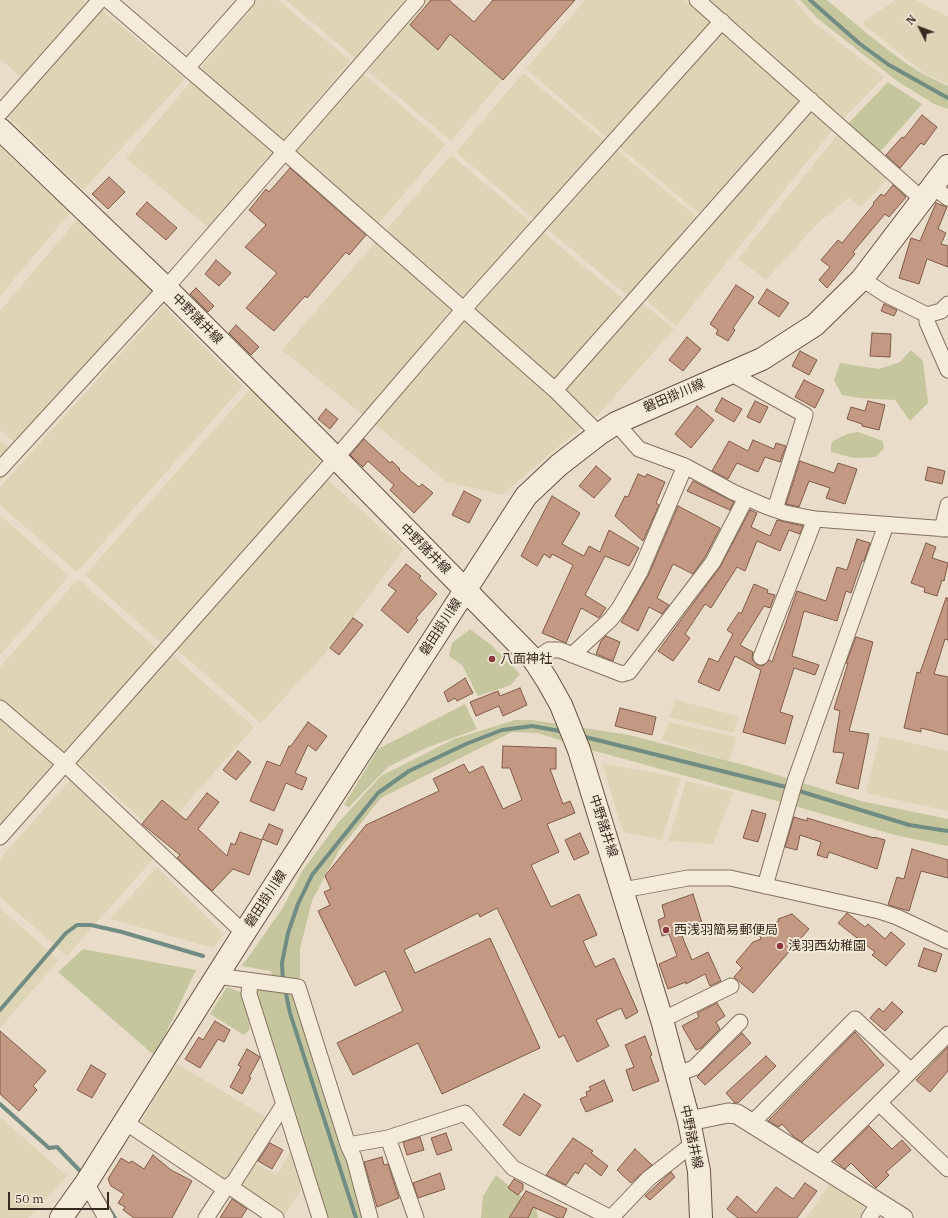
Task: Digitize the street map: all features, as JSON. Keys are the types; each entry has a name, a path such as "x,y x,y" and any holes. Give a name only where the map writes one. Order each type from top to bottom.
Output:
{"main road":[{"name":"中野諸井線","path":"0,129 166,288 336,458 534,660 561,705 579,750 662,1020 694,1143 699,1171 701,1218"},
{"name":"磐田掛川線","path":"61,1218 86,1183 244,933 526,496 559,465 608,428 678,394 762,359 797,338 839,304 862,279 934,194 948,166"}],"street":[{"path":"0,113 100,0"},
{"path":"108,0 285,152 555,390 639,449 684,466 746,498 775,509 815,519 945,529 948,505"},
{"path":"187,68 247,0"},
{"path":"0,469 166,288 417,0"},
{"path":"697,0 811,100 934,194"},
{"path":"0,837 336,458 463,310 722,21"},
{"path":"555,390 811,100"},
{"path":"862,279 886,294 927,315 941,311 948,304"},
{"path":"927,315 927,322 948,370"},
{"path":"730,373 805,416 775,509"},
{"path":"572,655 611,619 620,606 640,572 684,466"},
{"path":"534,660 549,650 560,650 622,674 629,672 713,562 746,498"},
{"path":"761,657 815,519"},
{"path":"766,886 795,781 886,525"},
{"path":"0,708 65,764 244,933"},
{"path":"623,890 688,878 730,878 879,911 948,941"},
{"path":"217,976 298,987 348,1145 354,1158 370,1218"},
{"path":"250,981 249,994 320,1218"},
{"path":"662,1020 731,986"},
{"path":"753,1122 855,1019 910,1071"},
{"path":"677,1074 694,1068 740,1022"},
{"path":"818,1164 948,1034"},
{"path":"879,1103 948,1169"},
{"path":"206,1218 227,1188 234,1182 284,1104"},
{"path":"348,1145 388,1138 465,1113 514,1168 611,1218 648,1179 694,1143"},
{"path":"689,1121 728,1113 737,1114 753,1122 818,1164 874,1210 903,1218"},
{"path":"125,1122 276,1218"},
{"path":"388,1138 416,1218"},
{"path":"86,1183 106,1218"}],"shaded area":[{"path":"0,0 84,0 85,5 21,77 0,59"},
{"path":"258,0 278,0 350,61 283,141 199,70"},
{"path":"286,0 404,0 355,58"},
{"path":"426,0 446,0 518,61 451,141 367,70"},
{"path":"585,0 685,0 711,22 610,140 526,69"},
{"path":"701,0 794,0 812,21 884,77 844,118"},
{"path":"895,0 916,0 948,17 948,84 924,73 862,23"},
{"path":"102,10 185,79 83,190 8,117"},
{"path":"715,28 801,98 699,213 615,143"},
{"path":"362,73 446,144 378,224 295,153"},
{"path":"523,73 607,143 539,223 456,152"},
{"path":"194,78 278,149 210,229 126,158"},
{"path":"811,108 834,128 676,326 645,299"},
{"path":"838,134 888,178 861,207 849,198 818,223 766,280 738,259"},
{"path":"612,146 696,216 628,296 544,226"},
{"path":"0,147 71,212 0,296"},
{"path":"451,155 535,226 467,306 543,391 583,426 502,495 447,482 282,350"},
{"path":"80,216 154,289 20,447 0,430 0,311"},
{"path":"539,229 623,299 556,379 472,309"},
{"path":"642,303 674,329 596,417 563,390"},
{"path":"164,306 243,386 77,572 0,505 0,487"},
{"path":"253,386 321,459 170,651 85,575"},
{"path":"0,440 21,458 0,482"},
{"path":"325,477 404,549 330,648 261,723 175,648"},
{"path":"0,515 69,576 0,655"},
{"path":"78,579 163,654 68,762 0,702 0,667"},
{"path":"169,652 254,727 159,835 74,759"},
{"path":"676,700 738,716 734,733 669,717"},
{"path":"0,714 65,771 0,846"},
{"path":"669,722 736,737 729,761 661,740"},
{"path":"880,736 948,751 948,811 866,793"},
{"path":"602,763 681,778 662,840 623,832"},
{"path":"76,773 162,849 67,956 0,897 0,859"},
{"path":"686,781 733,792 713,844 668,841"},
{"path":"157,867 224,934 213,948 110,919"},
{"path":"0,908 59,960 0,1028"},
{"path":"176,1063 267,1118 224,1182 140,1123"},
{"path":"0,1117 67,1176 28,1218 0,1218"},
{"path":"292,1149 301,1190 284,1216 237,1186 252,1162 277,1175"},
{"path":"831,1182 866,1205 859,1218 806,1218"}],"green space":[{"path":"800,0 827,0 904,62 923,74 948,86 948,109 934,104 897,81 817,18"},
{"path":"888,82 922,104 880,152 846,126"},
{"path":"911,350 923,361 928,403 910,421 895,400 860,398 842,395 834,380 840,363 879,369 900,362"},
{"path":"858,432 883,441 884,448 876,457 854,458 831,452 831,445 833,441 847,434"},
{"path":"470,629 491,645 520,674 511,685 478,696 462,665 449,656 452,643"},
{"path":"465,704 477,729 426,748 388,767 349,807 344,805 378,749"},
{"path":"515,720 532,720 629,735 748,766 861,801 948,819 948,846 895,835 595,751 537,733 512,732 381,798 340,849 325,876 312,901 300,949 300,994 366,1218 325,1218 249,987 275,987 271,971 242,966 282,909 303,870 338,823 381,776 454,739"},
{"path":"83,949 196,970 155,1056 58,972"},
{"path":"227,987 243,993 250,1029 244,1035 210,1014"},
{"path":"496,1175 536,1209 538,1218 481,1218 483,1196"}],"building":[{"path":"431,0 449,0 474,22 493,0 575,0 503,80 450,34 438,50 410,25"},
{"path":"922,115 937,127 924,145 921,143 900,168 886,155 902,137 904,138"},
{"path":"290,168 366,235 349,255 346,252 307,298 305,296 274,331 246,308 277,273 245,247 266,225 249,210 266,189 269,192"},
{"path":"109,177 125,192 108,209 92,194"},
{"path":"893,185 906,197 889,217 885,214 853,252 855,254 827,288 819,280 830,267 821,260 838,240 842,243 874,204 873,203 881,194 884,196"},
{"path":"147,202 177,228 166,240 136,214"},
{"path":"936,203 947,207 938,229 946,233 941,244 948,246 948,267 927,259 919,284 899,278 911,238 920,241"},
{"path":"216,260 231,273 219,286 205,274"},
{"path":"736,285 754,297 733,328 735,330 728,341 716,334 718,330 710,324"},
{"path":"196,288 214,306 208,312 190,294"},
{"path":"767,289 789,303 779,317 758,303"},
{"path":"884,304 897,310 894,316 881,311"},
{"path":"236,325 259,347 251,355 229,333"},
{"path":"872,333 891,334 890,357 870,356"},
{"path":"687,337 701,349 683,371 669,360"},
{"path":"800,351 817,360 809,375 792,366"},
{"path":"804,380 824,390 815,408 795,397"},
{"path":"722,398 742,409 734,422 715,411"},
{"path":"755,401 768,407 760,423 747,417"},
{"path":"868,401 885,405 879,430 862,426 862,424 847,419 851,407 865,411"},
{"path":"697,406 714,420 691,448 675,434"},
{"path":"326,409 338,419 330,429 318,419"},
{"path":"364,439 390,463 392,461 400,469 399,470 419,487 422,484 433,493 414,513 390,490 394,485 368,461 363,467 350,455"},
{"path":"753,440 774,449 776,443 786,446 780,462 765,457 758,472 737,463 728,479 712,471 729,441 748,451"},
{"path":"800,461 834,473 838,463 857,469 845,504 826,498 830,488 809,481 799,507 786,504"},
{"path":"596,466 611,479 594,498 579,486"},
{"path":"928,467 945,471 942,484 925,480"},
{"path":"638,474 645,477 647,474 665,482 656,503 659,505 643,541 615,516 625,496 628,497"},
{"path":"693,481 734,502 730,510 687,491"},
{"path":"464,491 481,500 469,523 452,515"},
{"path":"552,496 580,513 562,544 584,556 589,546 600,552 609,530 639,548 629,566 605,556 585,595 606,608 599,618 581,608 566,643 542,633 573,565 552,554 550,558 544,554 537,566 521,556"},
{"path":"678,506 720,528 705,557 693,574 673,564 657,598 669,605 662,614 649,607 638,631 621,622 648,576"},
{"path":"750,510 757,513 751,527 770,536 777,520 803,526 800,534 789,530 780,551 757,541 745,571 737,567 711,608 705,604 685,634 690,638 673,661 658,651 720,567"},
{"path":"857,539 870,543 851,593 846,591 837,621 804,611 792,656 819,665 815,675 794,668 780,712 793,716 785,744 743,732 761,670 735,656 719,691 698,682 709,658 718,662 733,634 727,630 739,612 741,614 754,584 768,590 767,593 775,595 770,608 764,606 740,645 753,652 752,659 757,665 763,666 769,660 772,662 797,591 826,601 837,567 847,570"},
{"path":"926,543 936,547 932,558 948,563 944,581 942,580 937,596 924,592 925,588 911,583"},
{"path":"406,564 421,576 419,578 437,594 416,618 418,620 408,633 381,610 396,591 388,585"},
{"path":"946,598 948,598 948,640 945,639 934,674 948,677 948,735 921,728 921,732 904,728 917,672 920,673"},
{"path":"353,618 363,625 339,655 330,648"},
{"path":"606,636 620,642 613,661 596,654 601,641"},
{"path":"856,637 873,642 849,731 869,734 858,789 836,783 844,753 833,752 840,711 834,709 848,663 846,663"},
{"path":"465,678 473,693 457,701 455,698 448,702 444,692"},
{"path":"520,688 527,705 503,716 499,706 476,716 470,702 498,691 500,696"},
{"path":"620,708 656,717 652,735 615,726"},
{"path":"308,722 327,736 316,751 308,745 295,773 307,778 302,790 286,783 274,811 250,801 267,761 280,766 289,746 291,746"},
{"path":"503,746 556,748 556,769 550,769 563,804 570,801 575,813 547,824 559,852 531,865 551,907 579,894 597,935 583,941 595,967 614,958 638,1012 626,1019 621,1008 596,1020 609,1046 577,1062 564,1035 559,1038 497,908 480,917 478,913 404,950 415,973 490,938 540,1048 442,1094 418,1043 353,1075 337,1043 403,1011 385,971 355,986 318,911 330,905 324,892 331,889 325,876 366,825 439,791 433,779 464,764 469,773 483,766 503,809 522,800 510,768 502,768"},
{"path":"238,751 251,762 236,780 223,770"},
{"path":"207,793 219,802 198,829 227,856 231,843 235,845 240,832 262,840 249,875 233,869 212,891 177,858 180,855 142,824 162,800 186,820"},
{"path":"752,810 766,814 758,842 743,838"},
{"path":"794,817 807,821 807,818 885,840 877,869 829,852 827,858 817,855 821,842 800,835 797,850 785,847"},
{"path":"269,824 283,830 277,845 262,839"},
{"path":"580,833 589,853 574,860 565,840"},
{"path":"912,849 948,860 948,878 921,871 909,911 888,905 897,877 904,879"},
{"path":"693,894 706,936 699,930 700,932 682,936 692,960 708,952 721,981 710,986 705,974 686,984 686,982 668,989 659,964 677,956 669,934 662,936 658,920 665,917 662,905"},
{"path":"847,913 865,927 868,924 885,939 891,932 905,944 886,966 872,955 875,952 838,923"},
{"path":"792,914 809,929 753,993 734,977 742,968 736,962 753,942 761,939 758,930 779,921 778,919"},
{"path":"924,948 942,954 936,972 918,966"},
{"path":"892,1002 903,1012 885,1031 870,1018 879,1008 883,1012"},
{"path":"717,1003 725,1016 716,1022 720,1029 701,1048 696,1050 682,1026 699,1017 697,1013"},
{"path":"215,1021 230,1030 224,1042 218,1039 200,1068 185,1059 199,1037 203,1040"},
{"path":"0,1031 46,1071 33,1086 37,1090 19,1111 0,1094"},
{"path":"855,1032 884,1065 802,1142 794,1137 782,1124 779,1127 768,1121"},
{"path":"742,1033 751,1043 705,1085 697,1077"},
{"path":"645,1036 659,1081 633,1091 626,1070 634,1067 625,1045"},
{"path":"948,1047 948,1071 930,1092 916,1080"},
{"path":"247,1049 260,1057 242,1094 230,1087 241,1067 238,1065"},
{"path":"766,1056 776,1066 738,1103 735,1103 726,1093"},
{"path":"91,1065 106,1074 92,1098 77,1090"},
{"path":"604,1080 613,1101 586,1112 580,1099 587,1096 586,1092 591,1090 589,1087"},
{"path":"524,1094 541,1105 520,1136 503,1125"},
{"path":"869,1126 892,1149 902,1140 911,1150 886,1172 889,1175 876,1188 851,1163 845,1169 834,1160"},
{"path":"446,1133 452,1150 437,1155 431,1138"},
{"path":"420,1137 424,1150 407,1155 403,1142"},
{"path":"573,1138 593,1151 591,1153 608,1166 601,1176 585,1163 578,1174 575,1172 566,1185 546,1175"},
{"path":"270,1143 283,1150 272,1169 258,1161"},
{"path":"635,1149 652,1165 631,1183 617,1170"},
{"path":"153,1155 171,1170 192,1181 172,1218 134,1218 123,1210 125,1207 118,1203 124,1194 111,1186 108,1179 121,1158 129,1163 132,1161 144,1169"},
{"path":"382,1157 384,1165 388,1164 399,1198 377,1207 364,1162"},
{"path":"671,1172 675,1177 650,1200 645,1196"},
{"path":"440,1173 445,1189 418,1198 413,1183"},
{"path":"514,1179 523,1184 523,1189 518,1195 508,1188"},
{"path":"805,1183 817,1191 797,1218 738,1218 727,1209 737,1196 756,1213 776,1187 793,1199"},
{"path":"526,1191 567,1209 563,1218 558,1218 533,1207 528,1218 509,1218"},
{"path":"232,1199 247,1209 241,1218 220,1218"}],"waterway":[{"path":"810,0 860,44 889,65 948,98"},
{"path":"283,982 282,963 288,933 298,904 312,875 378,793 409,771 466,744 502,730 532,726 565,732"},
{"path":"581,736 790,788"},
{"path":"796,790 909,825 948,831"},
{"path":"0,1010 66,933 77,925 91,925 122,932 203,956"},
{"path":"285,989 290,1013 356,1218"},
{"path":"0,1104 49,1148 57,1147 83,1174"},
{"path":"96,1188 115,1218"}],"place":[{"name":"八面神社","path":"492,659"},
{"name":"西浅羽簡易郵便局","path":"666,930"},
{"name":"浅羽西幼稚園","path":"780,946"}]}
